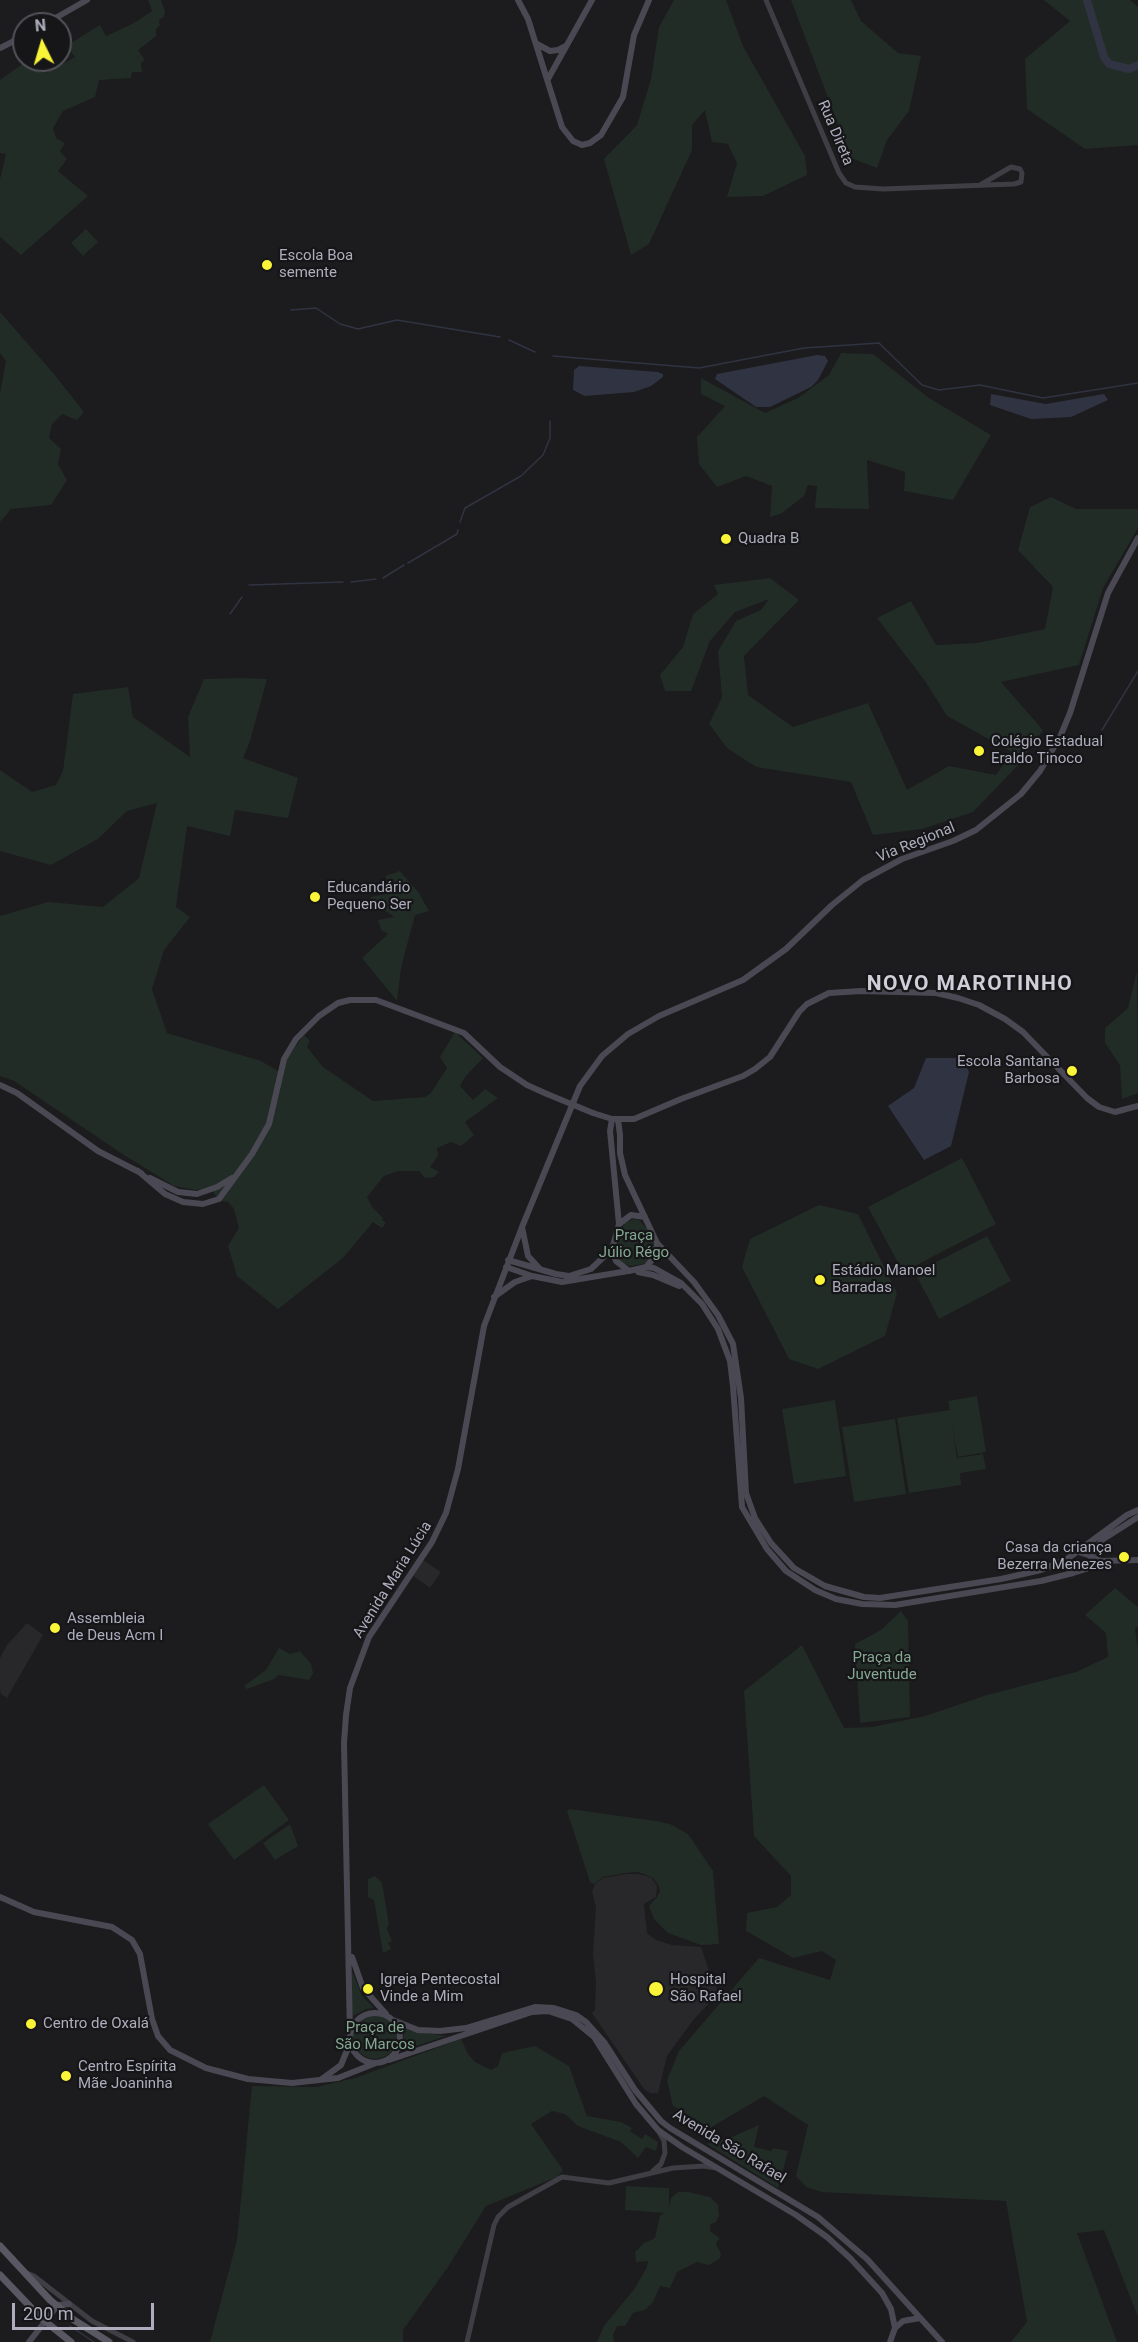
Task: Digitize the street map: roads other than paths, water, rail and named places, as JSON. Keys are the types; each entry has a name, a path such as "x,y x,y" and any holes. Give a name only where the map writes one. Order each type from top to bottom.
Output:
{"main road":[{"path":"66,12 87,0"},
{"path":"518,0 528,19 566,133 578,144 586,145 596,140 607,126 623,97 634,35 649,0"},
{"path":"548,79 592,0"},
{"path":"537,44 554,51 569,43"},
{"name":"Via Regional","path":"572,1103 590,1071 602,1056 628,1034 659,1016 743,980 786,950 832,905 863,880 902,859 953,842 976,830 1021,794 1040,771 1060,737 1108,593 1138,538"},
{"path":"138,1171 172,1198 194,1204 210,1203 219,1199 261,1140 269,1124 284,1059 296,1039 319,1016 338,1003 350,1000 376,1000 460,1031 500,1067 527,1084 600,1117 615,1120 634,1119 749,1073 762,1065 774,1052 799,1012 807,1004 829,993 861,990 936,993 978,1005 1005,1019 1023,1032 1087,1098 1099,1107 1115,1112 1138,1106"},
{"path":"0,1085 17,1093 98,1151 168,1188 186,1193 205,1192 235,1176"},
{"name":"Avenida Maria Lúcia","path":"350,2039 344,1743 350,1688 369,1637 432,1542 446,1512 458,1469 480,1342 494,1297 572,1103"},
{"path":"600,1117 610,1131"},
{"path":"620,1135 634,1119"},
{"path":"507,1264 563,1275 577,1275 597,1265 612,1249 619,1224 610,1131 615,1120"},
{"path":"615,1120 620,1135 620,1153 625,1175 657,1243 693,1282 727,1329 733,1344 739,1377 746,1492 755,1518 771,1543 794,1568 825,1586 864,1597 879,1598 1001,1579 1041,1570 1067,1559 1138,1510"},
{"path":"619,1224 631,1215 645,1217"},
{"path":"522,1227 528,1256 543,1271"},
{"path":"507,1264 532,1276 569,1282 646,1267 656,1256 657,1243"},
{"path":"612,1249 616,1261 632,1271 653,1275 692,1293"},
{"path":"646,1267 662,1272 681,1283 692,1293 718,1329 730,1361 737,1417 742,1507 767,1549 786,1571 815,1590 836,1599 862,1604 895,1605 1033,1582 1119,1561"},
{"path":"494,1297 515,1282 532,1276"},
{"path":"1086,1569 1102,1540 1138,1517"},
{"path":"1079,1552 1101,1561 1138,1560"},
{"path":"1067,1559 1066,1567 1073,1572"},
{"path":"0,1896 34,1912 112,1927 132,1940 140,1954 155,2029 163,2043 177,2054 206,2068 248,2079 279,2083 319,2080 351,2074 388,2060 398,2050 400,2031 393,2020 374,2013 361,2017 353,2025 341,2065 319,2080"},
{"name":"Avenida Maria Lúcia","path":"349,1945 363,1988 387,2016"},
{"name":"Avenida São Rafael","path":"393,2020 418,2030 440,2031 466,2028 535,2007 555,2008 576,2015 586,2022 604,2042 635,2090 661,2121 818,2217 867,2259 942,2342"},
{"name":"Avenida São Rafael","path":"388,2060 524,2013 540,2011 556,2013 579,2023 594,2037 636,2104 658,2130 827,2237 882,2293 891,2308 895,2328"},
{"path":"350,2039 358,2057 376,2063"},
{"path":"0,2246 19,2269 57,2307 109,2342"},
{"path":"0,2275 45,2322 71,2342"},
{"path":"29,2342 60,2304 69,2304"},
{"path":"890,2342 895,2328 906,2320 920,2318"}],"street":[{"name":"Rua Direta","path":"766,0 839,173 846,183 855,188 883,189 1018,184 1022,180 1022,173 1020,169 1011,167 980,184"},
{"path":"652,2172 662,2164 665,2153 664,2141 658,2130"},
{"path":"467,2342 494,2225 503,2212 562,2177 609,2183 687,2166 720,2169"},
{"path":"19,2269 34,2276 92,2321 133,2342"}],"water":[{"path":"817,355 825,356 828,361 818,380 811,387 770,407 756,407 715,379 717,374"},
{"path":"579,366 658,372 663,374 663,377 651,386 634,392 585,396 573,390 574,370"},
{"path":"991,394 1046,404 1104,394 1108,400 1071,417 1031,419 990,405"},
{"path":"926,1058 962,1058 969,1072 951,1146 924,1160 888,1106 914,1088"}],"waterway":[{"path":"1087,0 1104,57 1109,64 1129,69 1138,65"},
{"path":"291,310 316,308 340,324 358,329 397,320 500,337"},
{"path":"509,340 535,352"},
{"path":"553,356 699,368 804,348 879,343 922,385 939,390 980,385 1043,398 1138,383"},
{"path":"460,522 465,508 521,476 543,455 550,438 550,421"},
{"path":"408,563 457,534 458,530"},
{"path":"383,578 404,565"},
{"path":"351,582 376,579"},
{"path":"249,585 343,582"},
{"path":"230,614 242,597"},
{"path":"1102,730 1138,671"},
{"path":"70,2326 94,2342"}],"place":[{"name":"Escola Boa semente","path":"267,265"},
{"name":"Quadra B","path":"726,539"},
{"name":"Colégio Estadual Eraldo Tinoco","path":"979,751"},
{"name":"Educandário Pequeno Ser","path":"315,897"},
{"name":"Escola Santana Barbosa","path":"1072,1071"},
{"name":"Estádio Manoel Barradas","path":"820,1280"},
{"name":"Casa da criança Bezerra Menezes","path":"1124,1557"},
{"name":"Assembleia de Deus Acm I","path":"55,1628"},
{"name":"Igreja Pentecostal Vinde a Mim","path":"368,1989"},
{"name":"Hospital São Rafael","path":"656,1989"},
{"name":"Centro de Oxalá","path":"31,2024"},
{"name":"Centro Espírita Mãe Joaninha","path":"66,2076"}],"district":[{"name":"NOVO MAROTINHO","path":"970,985"}],"park label":[{"name":"Praça Júlio Régo","path":"634,1244"},
{"name":"Praça da Juventude","path":"882,1666"},
{"name":"Praça de São Marcos","path":"375,2036"}]}
